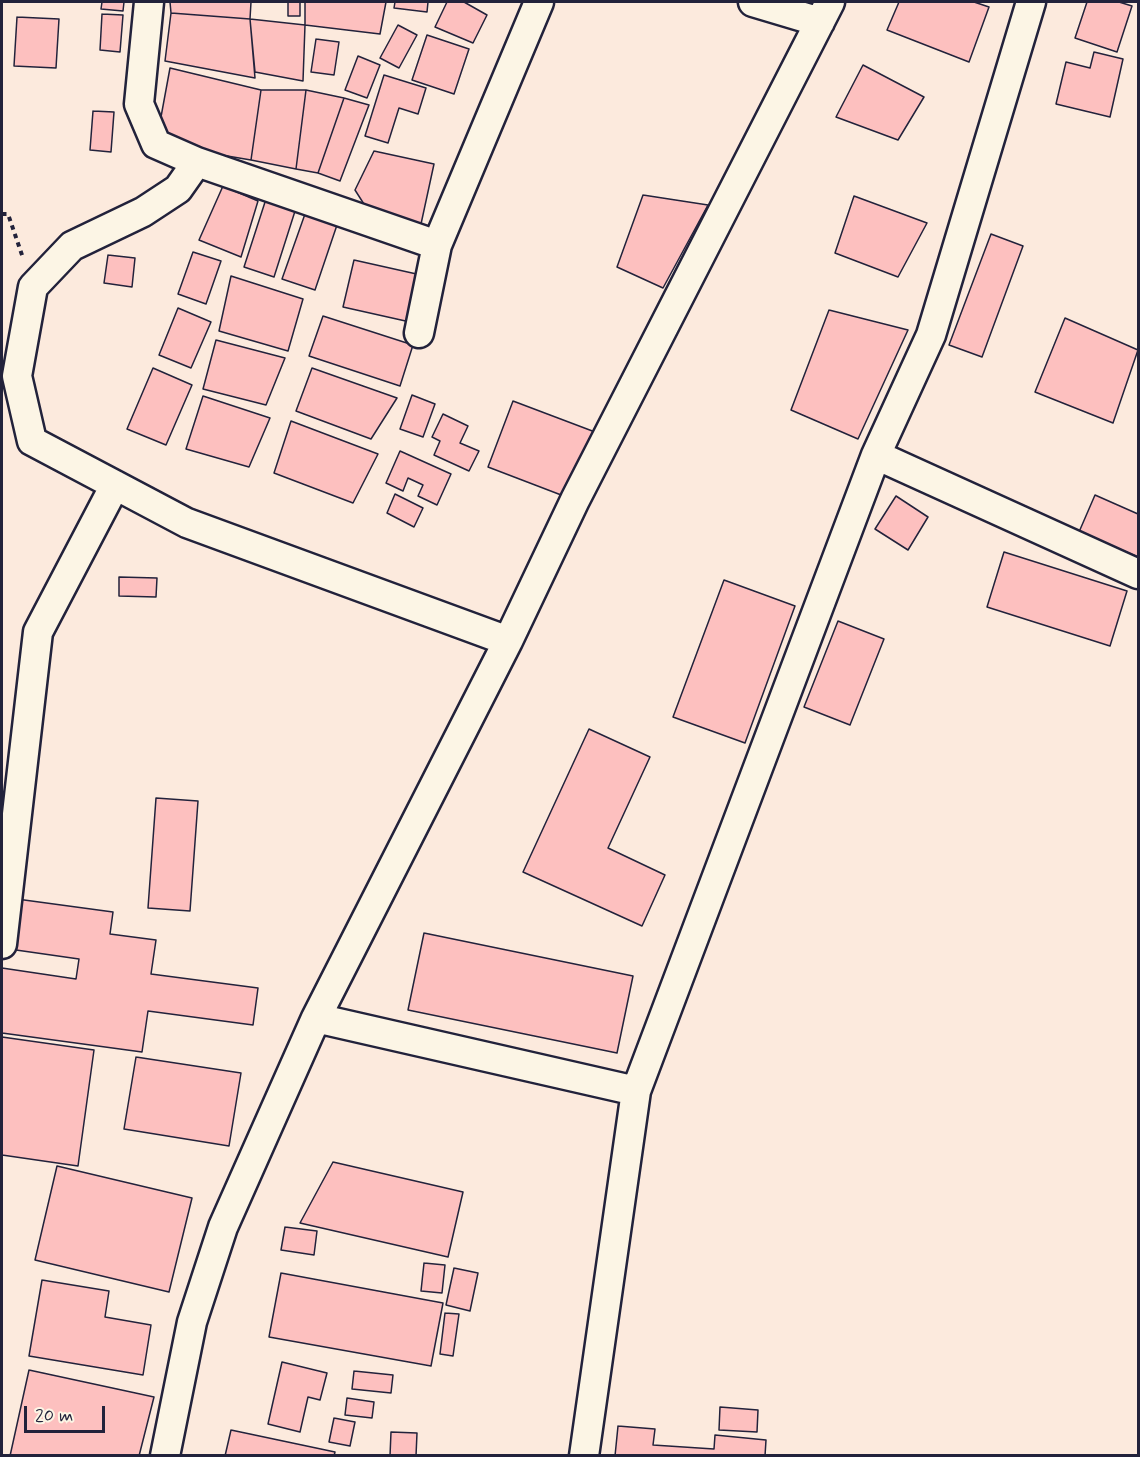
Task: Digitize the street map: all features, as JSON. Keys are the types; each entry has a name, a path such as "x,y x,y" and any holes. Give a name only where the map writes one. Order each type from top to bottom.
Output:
{"street":[{"path":"149,2 139,104 156,144 196,162 436,245"},
{"path":"419,333 436,245 539,2"},
{"path":"165,1455 192,1322 223,1227 316,1018 508,641 575,500 825,12 753,2"},
{"path":"584,1455 636,1091 876,455 931,335 1031,2"},
{"path":"196,162 178,189 143,212 72,246 33,287 17,376 32,441 187,523 508,641"},
{"path":"876,455 1138,574"},
{"path":"2,944 38,632 116,485"},
{"path":"316,1018 636,1091"}],"path":[{"path":"2,214 8,214 33,287"}],"building":[{"path":"102,2 124,2 123,11 101,9"},
{"path":"170,2 251,2 250,19 171,13"},
{"path":"288,2 300,2 300,16 288,16"},
{"path":"305,2 386,2 380,34 305,25"},
{"path":"395,2 428,2 427,12 394,8"},
{"path":"447,2 464,2 487,15 473,43 435,27"},
{"path":"899,2 974,2 989,7 969,62 887,30"},
{"path":"1087,2 1119,2 1132,6 1117,52 1075,38"},
{"path":"171,13 250,19 255,78 165,61"},
{"path":"102,14 123,15 120,52 100,50"},
{"path":"17,17 59,19 56,68 14,66"},
{"path":"250,19 305,25 303,81 255,72"},
{"path":"398,25 417,35 399,68 380,58"},
{"path":"427,35 469,49 454,94 412,80"},
{"path":"316,39 339,42 334,75 311,72"},
{"path":"1094,52 1123,59 1110,117 1056,104 1066,62 1090,68"},
{"path":"358,56 380,65 367,98 345,90"},
{"path":"863,65 924,97 898,140 836,117"},
{"path":"170,68 261,90 251,160 156,144"},
{"path":"384,75 426,88 418,114 399,108 388,143 365,136"},
{"path":"261,90 306,90 296,169 251,160"},
{"path":"306,90 344,98 318,173 296,169"},
{"path":"344,98 369,105 340,181 318,173"},
{"path":"93,111 114,112 111,152 90,150"},
{"path":"374,151 434,164 421,224 369,212 355,190"},
{"path":"223,186 258,201 241,257 199,240"},
{"path":"643,195 708,205 663,288 617,267"},
{"path":"854,196 927,223 898,277 835,253"},
{"path":"266,199 296,208 274,277 244,267"},
{"path":"305,214 337,225 315,290 282,279"},
{"path":"991,234 1023,246 982,357 949,345"},
{"path":"193,252 221,261 206,304 178,294"},
{"path":"108,255 135,258 132,287 104,283"},
{"path":"354,260 421,275 410,322 343,307"},
{"path":"231,276 303,299 288,351 219,331"},
{"path":"178,308 211,322 191,368 159,355"},
{"path":"829,310 908,330 858,439 791,410"},
{"path":"323,316 413,345 400,386 309,356"},
{"path":"1065,318 1138,350 1113,423 1035,392"},
{"path":"216,340 285,358 266,405 203,389"},
{"path":"153,368 192,385 166,445 127,429"},
{"path":"312,368 397,398 371,439 296,411"},
{"path":"412,395 435,404 423,437 400,429"},
{"path":"203,396 270,418 249,467 186,449"},
{"path":"513,401 595,432 569,498 488,467"},
{"path":"443,414 468,426 460,443 479,451 469,471 434,455 440,441 432,437"},
{"path":"291,421 378,454 353,503 274,473"},
{"path":"400,451 451,474 437,505 418,496 423,485 408,478 403,491 386,483"},
{"path":"395,494 423,508 414,527 387,513"},
{"path":"1095,495 1138,514 1138,557 1079,532"},
{"path":"896,496 928,517 908,550 875,529"},
{"path":"1004,552 1127,591 1110,646 987,607"},
{"path":"119,577 157,578 156,597 119,596"},
{"path":"724,580 795,606 745,743 673,717"},
{"path":"838,621 884,639 850,725 804,707"},
{"path":"589,729 650,757 608,848 665,875 642,926 523,872"},
{"path":"156,798 198,801 190,911 148,908"},
{"path":"2,897 113,912 110,934 156,940 151,974 258,988 253,1025 148,1011 142,1052 2,1033 2,968 76,979 79,959 2,948"},
{"path":"424,933 633,976 617,1053 408,1010"},
{"path":"2,1037 94,1050 78,1166 2,1155"},
{"path":"136,1057 241,1073 229,1146 124,1129"},
{"path":"333,1162 463,1192 448,1257 300,1223"},
{"path":"57,1166 192,1198 169,1292 35,1260"},
{"path":"285,1227 317,1231 314,1255 281,1250"},
{"path":"424,1263 445,1265 442,1293 421,1291"},
{"path":"454,1268 478,1273 470,1311 446,1305"},
{"path":"281,1273 443,1303 431,1366 269,1337"},
{"path":"42,1280 109,1291 105,1317 151,1325 143,1375 29,1356"},
{"path":"445,1313 459,1314 453,1356 440,1354"},
{"path":"282,1362 327,1373 320,1400 308,1397 300,1432 268,1424"},
{"path":"29,1370 154,1397 139,1456 10,1456"},
{"path":"354,1371 393,1375 391,1393 352,1389"},
{"path":"347,1398 374,1402 372,1418 345,1415"},
{"path":"720,1407 758,1410 757,1432 719,1430"},
{"path":"334,1418 355,1422 350,1446 329,1442"},
{"path":"618,1426 655,1429 653,1445 714,1449 715,1435 766,1440 765,1456 615,1456"},
{"path":"231,1430 335,1452 334,1456 225,1456"},
{"path":"391,1432 417,1433 416,1456 390,1456"}]}
